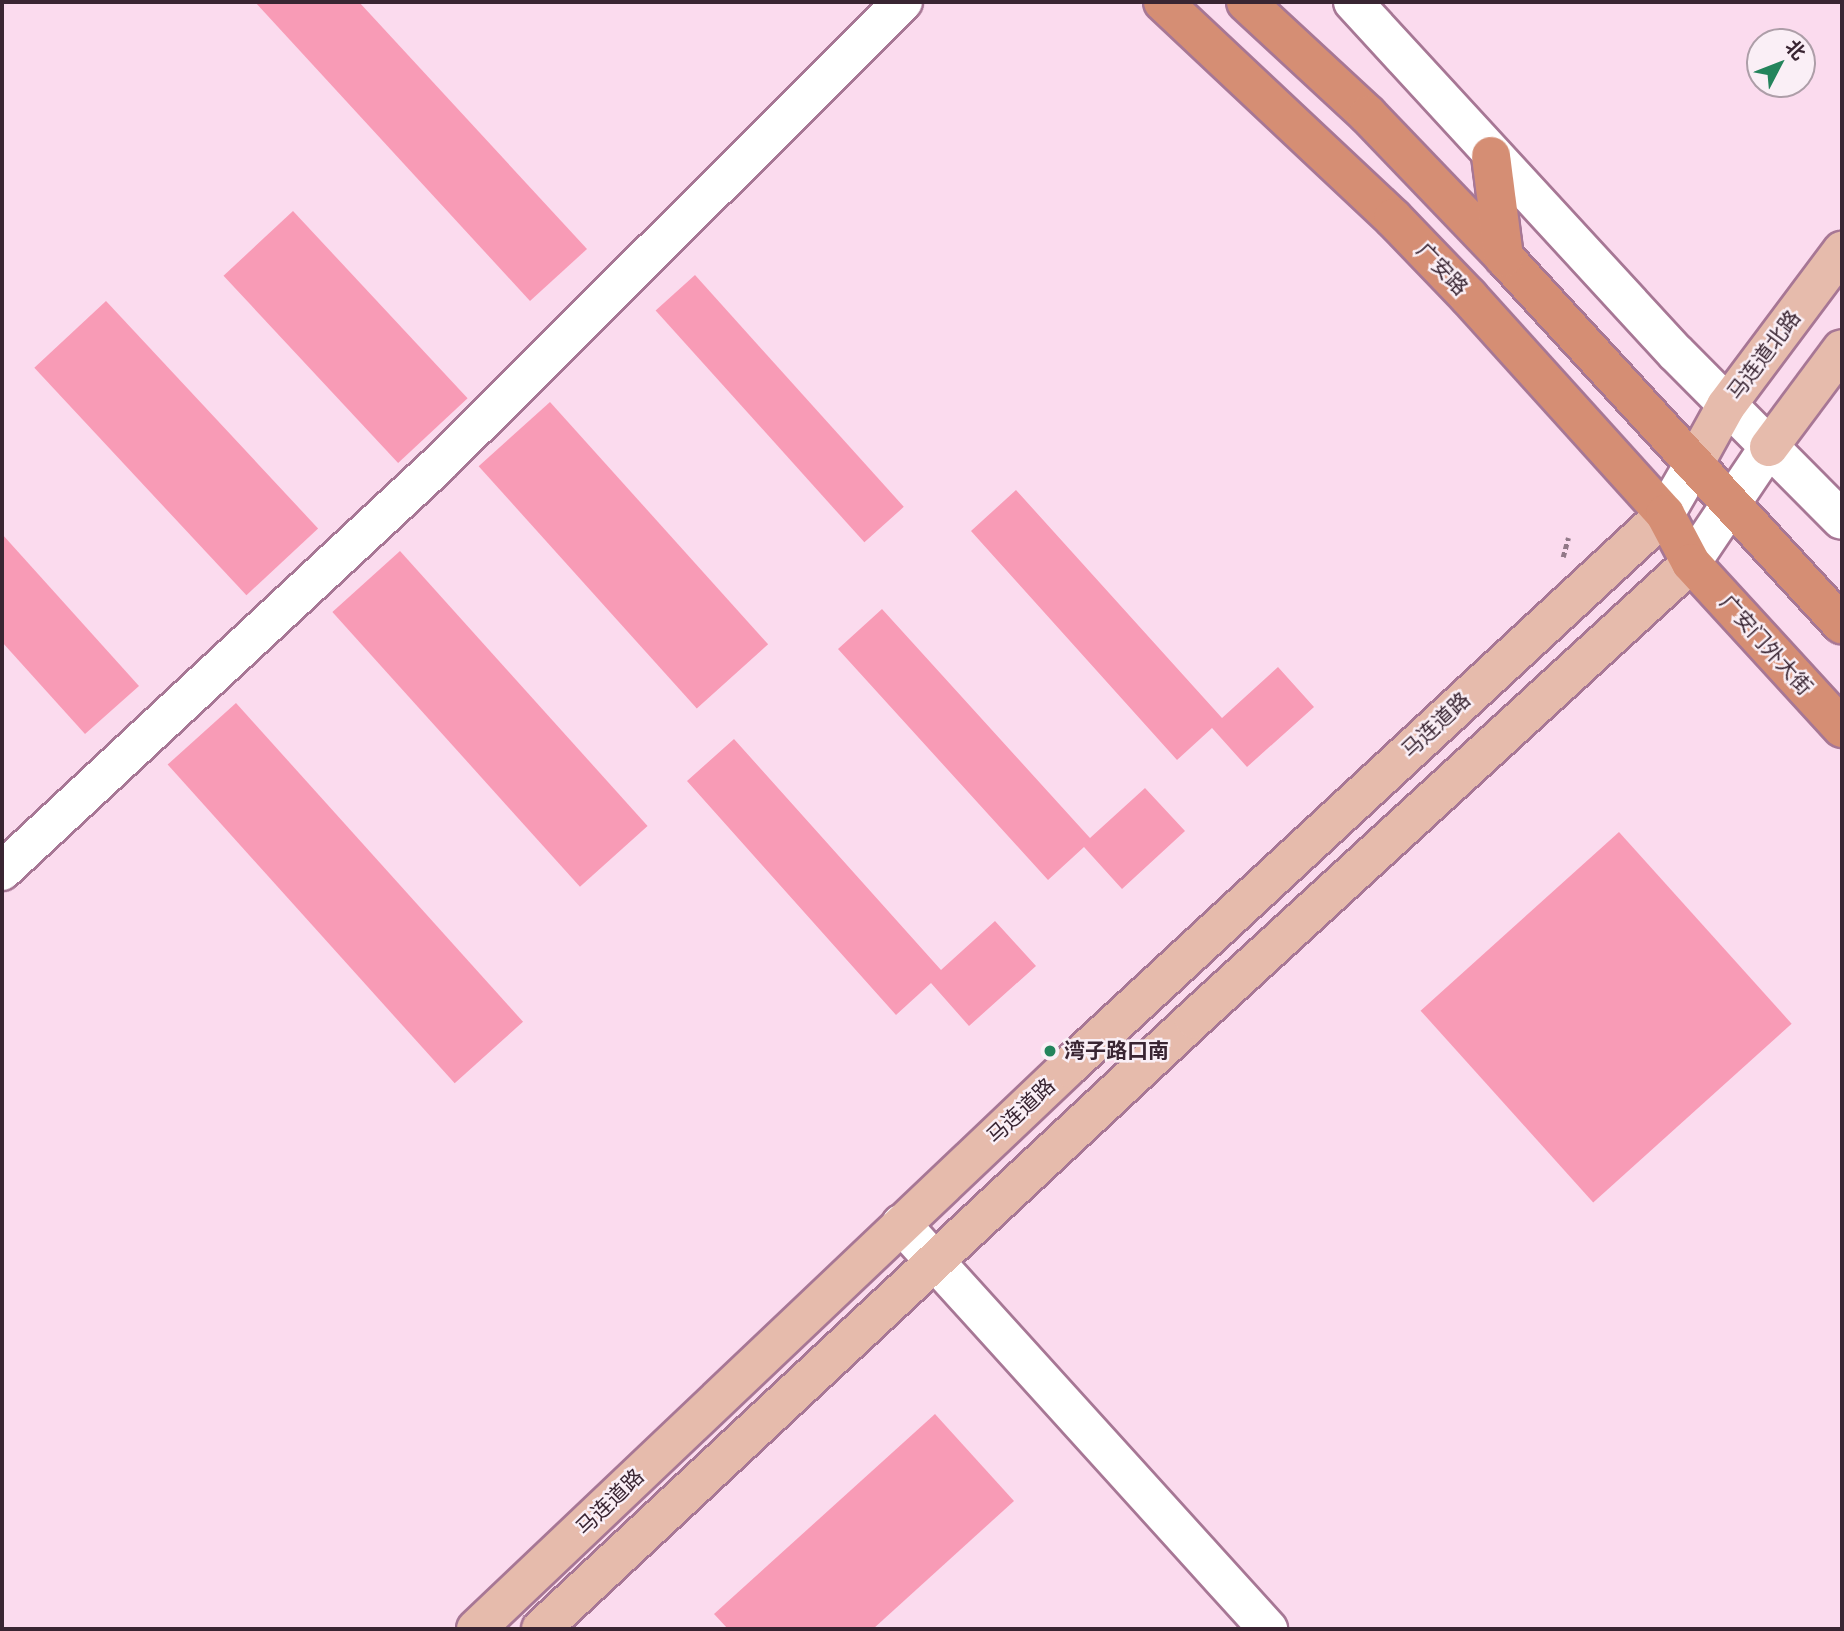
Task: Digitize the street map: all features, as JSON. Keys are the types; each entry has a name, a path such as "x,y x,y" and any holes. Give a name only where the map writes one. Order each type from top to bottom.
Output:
{"highway":[{"name":"广安路","path":"1163,2 1403,228 1665,514 1690,563"},
{"path":"1246,2 1368,115 1504,257 1842,624"},
{"path":"1491,156 1504,257"},
{"name":"广安门外大街","path":"1690,563 1842,728"}],"main road":[{"name":"马连道北路","path":"1694,464 1726,406 1842,251"},
{"path":"1769,447 1842,349"},
{"name":"马连道路","path":"476,1629 901,1224 1665,514"},
{"path":"541,1629 933,1261 1690,563"}],"street":[{"path":"2,871 438,465 903,2"},
{"path":"1353,2 1491,156 1726,406 1842,520"},
{"path":"1690,563 1728,503 1769,447"},
{"path":"1665,514 1694,464"},
{"path":"901,1224 1268,1629"}],"path":[{"path":"1560,568 1568,538"}],"building":[{"path":"255,2 359,2 587,249 530,301"},
{"path":"293,211 468,398 398,463 224,276"},
{"path":"695,275 904,507 864,542 656,310"},
{"path":"106,301 318,528 246,595 34,368"},
{"path":"550,402 768,644 697,709 479,466"},
{"path":"1016,490 1222,718 1278,667 1314,707 1247,767 1212,728 1177,760 971,531"},
{"path":"2,534 139,686 85,734 2,642"},
{"path":"400,551 648,826 580,887 332,612"},
{"path":"882,609 1090,838 1145,788 1185,831 1122,889 1084,847 1048,880 838,649"},
{"path":"236,703 523,1022 455,1083 168,765"},
{"path":"734,739 941,970 995,921 1036,966 969,1026 931,983 896,1015 687,781"},
{"path":"1619,832 1792,1024 1593,1202 1421,1011"},
{"path":"935,1414 1014,1501 873,1629 728,1629 714,1614"}],"place":[{"name":"湾子路口南","path":"1050,1051"}]}
